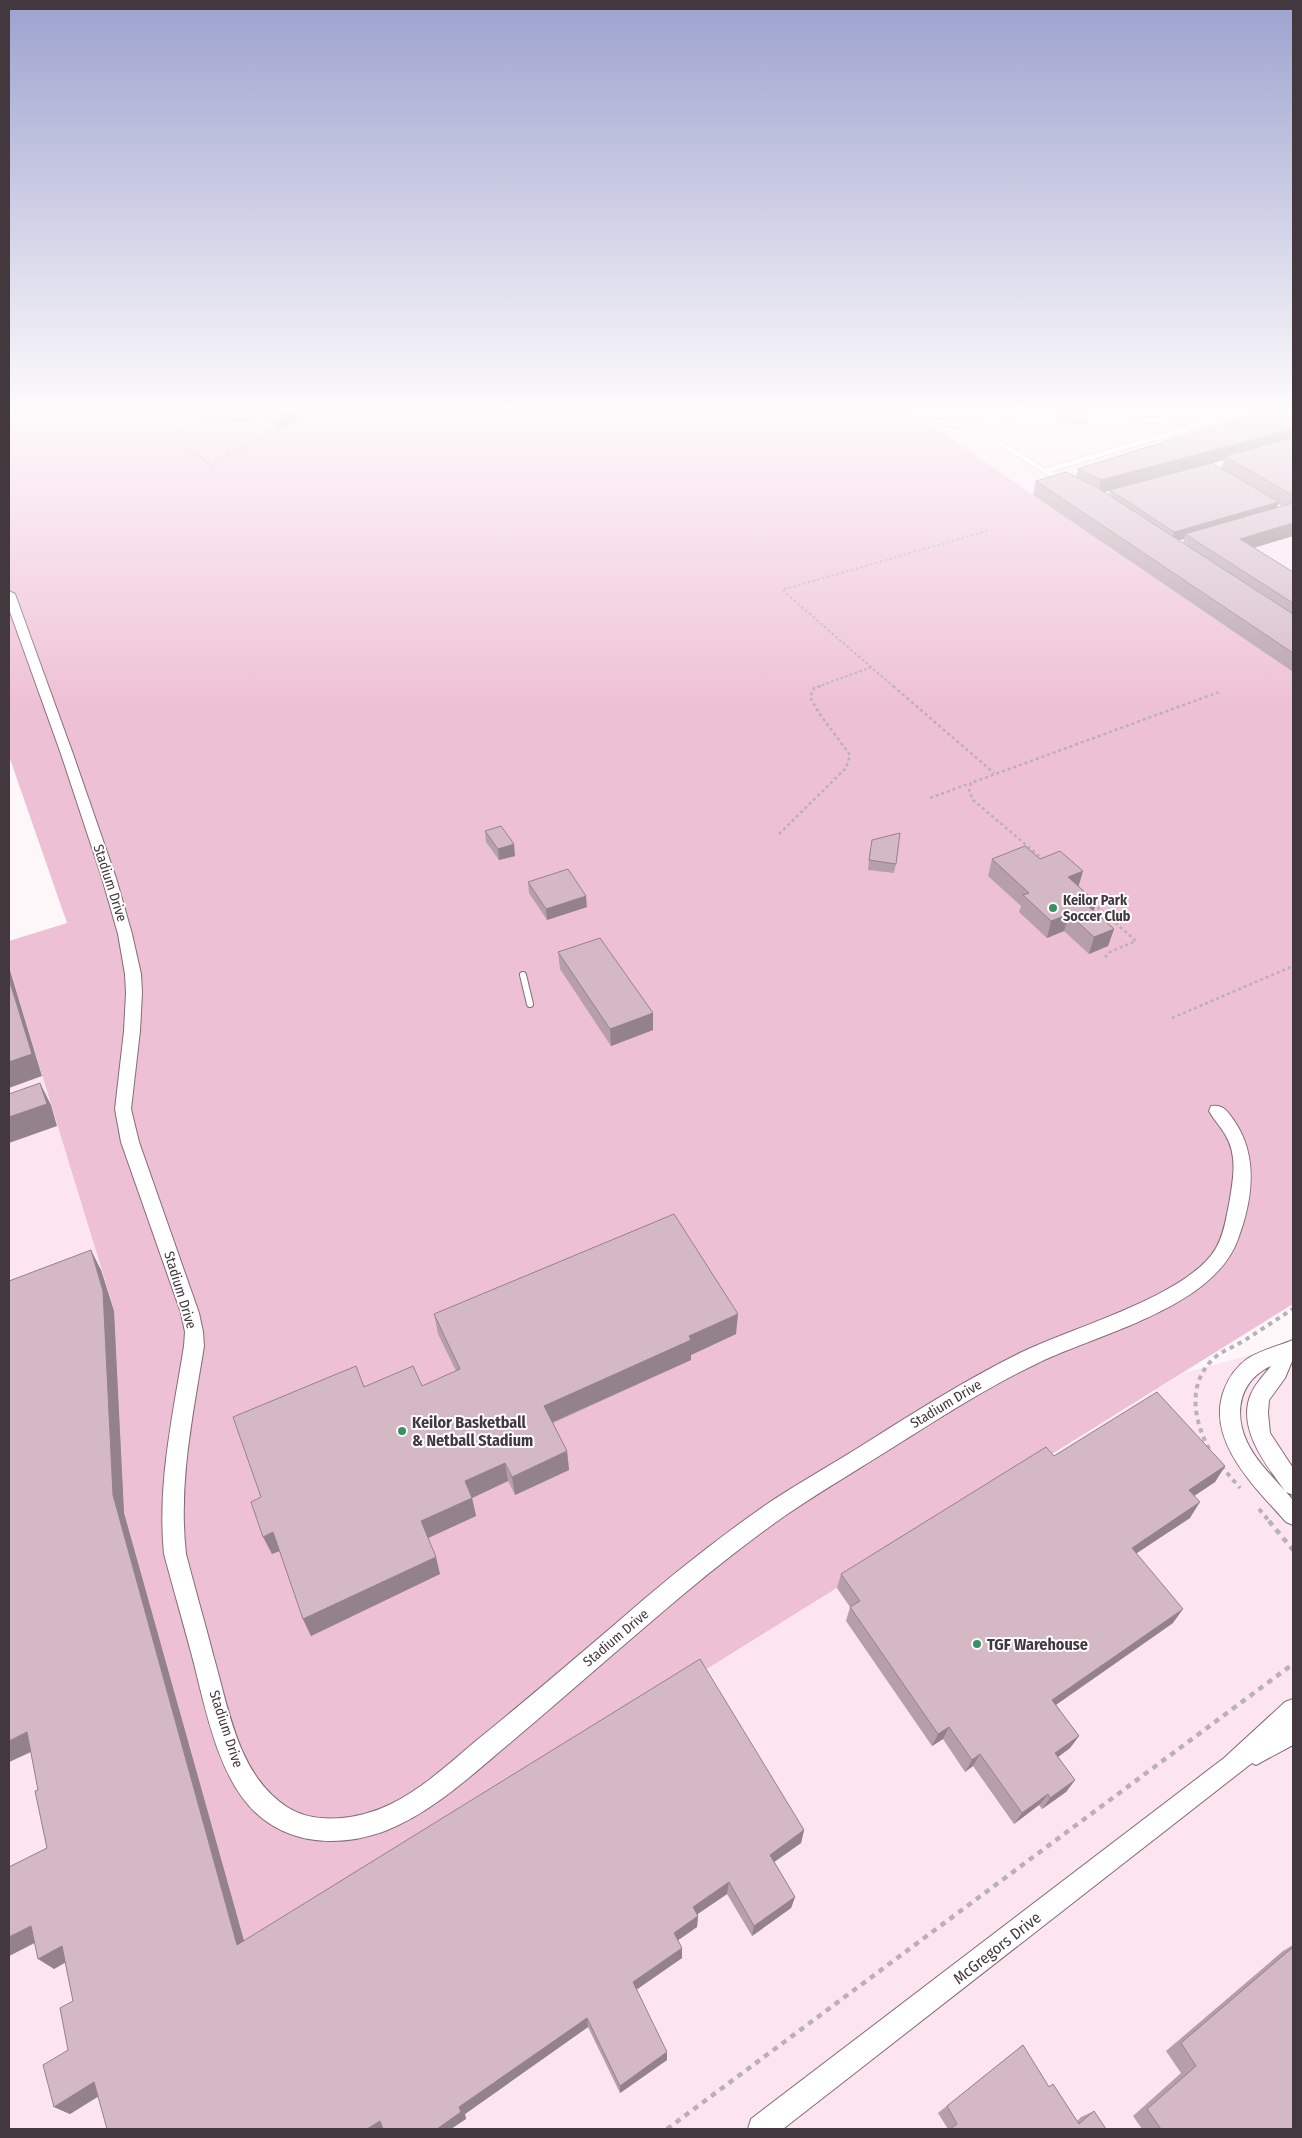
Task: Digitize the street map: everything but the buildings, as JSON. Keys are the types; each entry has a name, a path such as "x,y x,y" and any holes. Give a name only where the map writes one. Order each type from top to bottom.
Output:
{"street":[{"name":"Stadium Drive","path":"9,594 43,685 109,878 130,955 133,974 134,1013 123,1109 130,1142 190,1313 194,1332 194,1346 173,1486 172,1534 175,1554 233,1761 256,1796 287,1821 330,1831 376,1823 400,1812 465,1765 546,1699 634,1622 777,1510 990,1378 1029,1357 1166,1300 1189,1286 1209,1270 1222,1256 1239,1200 1244,1161 1233,1129 1217,1111"},
{"path":"1290,1351 1278,1372 1259,1397 1258,1413 1260,1436 1293,1485"},
{"path":"1290,1351 1263,1359 1243,1375 1235,1386 1229,1414 1234,1437 1244,1457 1256,1475 1293,1515"},
{"name":"McGregors Drive","path":"761,2129 1232,1766 1293,1710"},
{"name":"McGregors Drive","path":"1232,1766 1293,1732"}],"lane":[{"path":"523,975 530,1004"}],"path":[{"path":"990,530 782,590 994,773"},
{"path":"779,834 846,768 850,755 840,739 817,712 810,697 814,688 872,667"},
{"path":"930,798 1219,692"},
{"path":"971,783 969,790 973,800 1029,850 1045,861"},
{"path":"1092,901 1136,940 1110,952 1105,957"},
{"path":"1172,1018 1293,966"},
{"path":"667,2129 1293,1664"}],"shaded area":[{"path":"9,508 1052,508 1293,672 1293,1304 248,1955 124,1513 114,1310 9,967 9,941 67,923 9,756"},
{"path":"1052,508 1293,508 1293,672"},
{"path":"9,967 114,1311 124,1513 248,1955 1184,1373 1293,1343 1293,2129 9,2129"}],"place":[{"name":"Keilor Park Soccer Club","path":"1053,908"},
{"name":"Keilor Basketball & Netball Stadium","path":"402,1431"},
{"name":"TGF Warehouse","path":"977,1644"}]}
